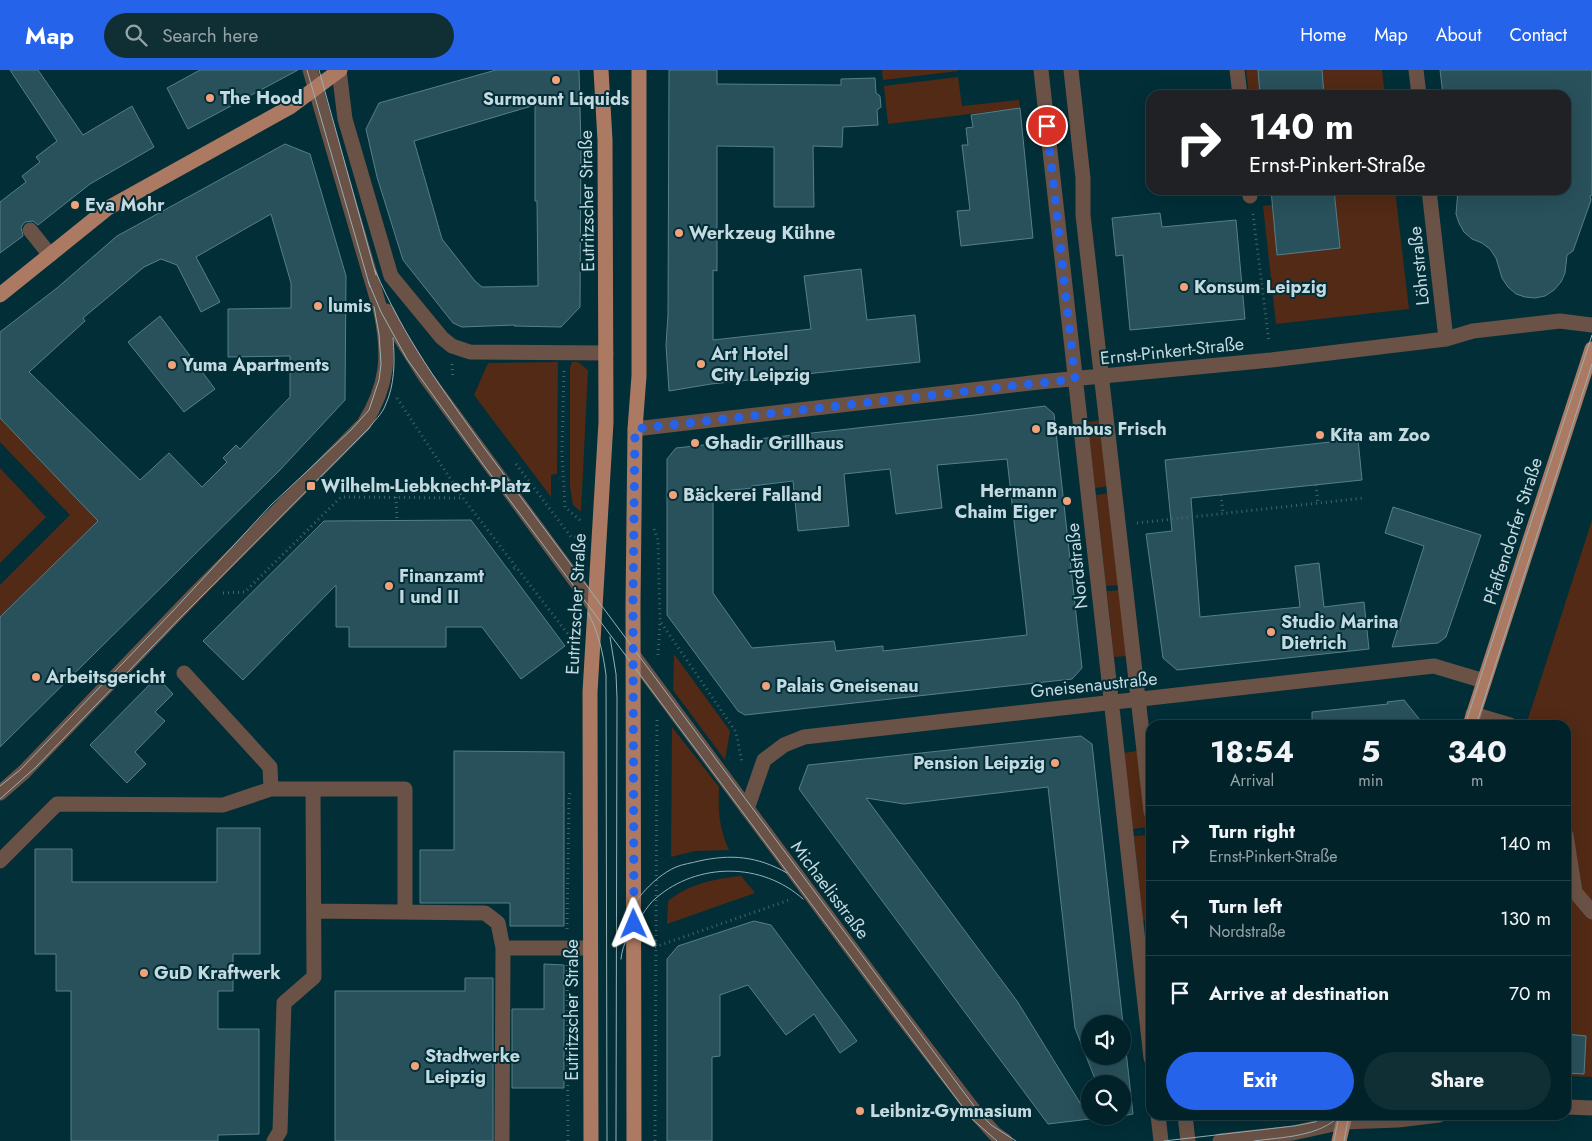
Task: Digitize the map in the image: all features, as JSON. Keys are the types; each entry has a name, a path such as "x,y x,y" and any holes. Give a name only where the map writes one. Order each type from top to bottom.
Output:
{"main road":[{"path":"0,295 108,208 290,107 339,70"},
{"name":"Eutritzscher Straße","path":"591,1141 591,663 606,422 606,140 601,70"},
{"path":"634,1141 635,429 638,376 639,70"},
{"name":"Pfaffendorfer Straße","path":"1472,720 1592,349"},
{"path":"1339,1141 1344,1120"}],"street":[{"path":"0,793 51,745 195,594 364,424 379,397 386,375 387,344 375,289 310,70"},
{"path":"339,70 345,118 391,276 442,338 452,346 470,352 606,353"},
{"name":"Nordstraße","path":"1041,70 1146,1014"},
{"path":"1071,70 1083,178 1083,215 1146,765"},
{"path":"1237,70 1239,90"},
{"path":"1416,70 1418,90"},
{"name":"Löhrstraße","path":"1430,195 1446,339"},
{"path":"30,230 50,255"},
{"path":"385,259 375,289 399,335 426,376 594,606"},
{"name":"Ernst-Pinkert-Straße","path":"635,429 1075,379 1271,360 1446,339 1474,331 1560,321 1592,325"},
{"name":"Michaelisstraße","path":"634,655 809,893 975,1112 995,1134 1005,1141"},
{"name":"Gneisenaustraße","path":"747,809 764,760 784,745 804,737 1434,666 1484,681"},
{"path":"184,673 270,766 270,789"},
{"path":"0,861 57,804 223,805 270,789 405,789 404,912"},
{"path":"274,1141 280,1131 284,1003 314,977 313,789"},
{"path":"1571,867 1575,892 1592,912"},
{"path":"314,912 485,913 498,923 502,948 502,1141"},
{"path":"502,948 590,948"},
{"path":"1571,1108 1592,1108"},
{"path":"1159,1120 1161,1141"},
{"path":"1186,1120 1188,1141"},
{"path":"1220,1141 1293,1133 1337,1120"}],"path":[{"path":"1250,195 1271,360"},
{"path":"564,353 562,454 566,507 599,536"},
{"path":"386,375 396,397 463,498 591,663"},
{"path":"1316,485 1318,503"},
{"path":"1221,495 1223,514"},
{"path":"195,594 244,592 341,497 463,498"},
{"path":"396,497 397,520"},
{"path":"1119,525 1364,498"},
{"path":"652,523 658,540 660,621 657,688 655,1141"},
{"path":"509,571 516,567"},
{"path":"660,621 736,732 742,767"},
{"path":"655,947 809,893"}],"shaded area":[{"path":"882,70 958,70 958,71 883,80"},
{"path":"1246,70 1258,70 1260,90 1248,90"},
{"path":"1322,70 1382,70 1384,90 1324,90"},
{"path":"958,77 962,106 1019,100 1020,108 888,124 884,86"},
{"path":"1335,195 1396,195 1409,309 1276,324 1263,206 1272,205 1277,254 1340,248"},
{"name":"Wilhelm-Liebknecht-Platz","path":"558,362 557,474 551,475 551,497 474,395 488,363"},
{"name":"Wilhelm-Liebknecht-Platz","path":"572,362 578,362 588,370 581,512 573,505 570,487 570,368"},
{"path":"0,418 98,521 0,617 0,585 70,515 0,442"},
{"path":"1101,420 1109,486 1095,488 1087,422"},
{"path":"0,468 46,517 0,563"},
{"path":"1109,493 1120,585 1106,586 1096,495"},
{"path":"1592,520 1592,1077 1571,1076 1571,720 1528,720"},
{"path":"1121,590 1128,656 1114,657 1107,591"},
{"path":"674,654 730,731 725,760 673,690"},
{"path":"672,727 719,787 720,819 729,850 695,851 671,857"},
{"path":"1137,751 1146,827 1133,829 1123,753"},
{"path":"1146,835 1146,921 1143,921 1134,836"},
{"path":"741,876 755,893 667,924 668,901 676,895 702,883"}],"building":[{"path":"10,70 38,70 83,135 132,106 154,147 90,184 38,225 33,221 25,222 21,227 23,236 0,253 0,202 26,182 22,176 40,162 36,157 57,141"},
{"name":"The Hood","path":"200,70 298,70 188,129 167,88"},
{"path":"496,70 579,70 581,146 580,307 561,327 515,325 462,327 453,323 403,260 377,177 366,129 379,103","holes":["535,105 535,201 537,201 538,286 482,287 475,281 442,239 414,141"]},
{"path":"669,70 717,70 717,84 841,85 841,79 875,78 876,93 880,96 881,107 877,110 878,125 843,127 842,147 813,146 814,207 774,207 774,147 717,146 717,271 713,270 713,340 811,329 804,276 861,269 867,320 915,315 920,362 711,384 669,391 666,345 668,315"},
{"path":"1258,70 1322,70 1324,90 1260,90"},
{"path":"1440,70 1592,70 1591,200 1573,251 1567,255 1565,273 1561,282 1545,296 1525,297 1516,294 1508,287 1502,278 1496,258 1490,249 1472,239 1464,232 1459,223 1456,214 1458,195 1571,195 1571,90 1442,90"},
{"path":"1020,108 1033,238 961,246 957,211 970,210 962,145 968,145 966,128 973,127 971,115"},
{"path":"285,144 310,154 346,276 345,400 279,471 0,747 0,617 98,521 0,418 0,332 57,288 117,236","holes":["271,214 291,283 291,308 228,309 228,357 290,356 290,397 240,449 236,445 223,458 227,462 202,487 169,453 140,480 29,372 85,321 83,318 144,267 161,259 177,265 201,312 220,302 196,257"]},
{"path":"1271,195 1335,195 1340,248 1277,255"},
{"name":"Konsum Leipzig","path":"1160,213 1162,227 1236,220 1245,319 1130,330 1123,255 1116,256 1112,218"},
{"name":"Yuma Apartments","path":"160,316 215,389 184,412 128,342"},
{"path":"1045,406 1054,414 1082,668 1072,679 745,715 738,711 667,615 667,459 676,448","holes":["1007,459 1027,635 883,651 883,646 836,651 834,641 752,648 713,593 713,492 793,481 798,531 849,526 844,474 890,469 896,514 942,508 937,465"]},
{"path":"1358,439 1362,480 1191,498 1200,617 1300,607 1295,566 1319,563 1324,607 1364,602 1369,649 1177,670 1163,658 1146,534 1172,531 1165,460"},
{"path":"1393,507 1481,535 1446,637 1438,643 1392,647 1424,546 1385,533"},
{"name":"Finanzamt I und II","path":"471,520 565,646 521,679 482,627 446,627 446,647 349,647 349,627 336,627 336,585 243,680 203,641 324,521"},
{"path":"157,677 173,694 155,712 165,721 135,752 146,764 127,783 90,745"},
{"path":"1404,700 1420,720 1312,720 1312,712 1388,704 1387,702"},
{"path":"1081,736 1092,744 1122,1015 1081,1015 1081,1043 1075,1028 1048,787 904,804 866,798 1017,1001 1081,1104 1081,1120 1048,1124 799,789 808,765"},
{"path":"454,751 564,752 564,926 510,926 510,903 420,903 420,850 454,850"},
{"name":"GuD Kraftwerk","path":"217,828 260,828 260,954 233,954 233,991 218,991 218,1029 259,1029 259,1134 218,1135 218,1141 71,1141 71,991 56,991 56,954 35,954 35,849 72,849 72,882 217,882"},
{"path":"754,921 771,925 857,1041 840,1053 814,1014 786,1035 748,985 720,995 720,1056 712,1057 712,1141 667,1141 667,959 678,946"},
{"path":"544,964 564,965 564,1088 512,1088 512,1009 544,1009"},
{"name":"Stadtwerke Leipzig","path":"465,978 493,978 493,1141 335,1141 335,991 465,991"},
{"path":"1571,1034 1586,1036 1584,1074 1571,1073"},
{"path":"1090,1065 1128,1065 1129,1075 1093,1075"},
{"path":"1131,1096 1133,1114 1131,1114"}],"tram line":[{"path":"307,70 370,287"},
{"path":"319,70 376,275"},
{"path":"375,270 411,341 485,449 977,1110 991,1125 1016,1141"},
{"path":"368,281 381,312 407,359 485,467 971,1118 997,1141"},
{"path":"0,786 20,770 172,612 271,505 351,430 369,410 379,380 381,364 379,334 374,307"},
{"path":"1467,720 1592,335"},
{"path":"0,799 36,767 180,618 369,428 384,409 391,390 394,364 393,338"},
{"path":"1478,720 1592,364"},
{"path":"588,613 600,643 606,675 607,1141"},
{"path":"610,637 616,674 617,698 616,1141"},
{"path":"618,930 635,902 650,885 667,872 679,866 699,861 733,857 765,863 787,873"},
{"path":"621,959 623,947 628,936 650,904 673,886 691,878 710,873 730,871 750,873 769,878 787,887 803,899"},
{"path":"1164,1141 1294,1126 1318,1120"},
{"path":"1254,1141 1300,1135 1322,1128 1335,1120"},
{"path":"1334,1141 1338,1120"},
{"path":"1344,1141 1348,1120"}],"place":[{"name":"Surmount Liquids","path":"556,80"},
{"name":"The Hood","path":"210,98"},
{"name":"Eva Mohr","path":"75,205"},
{"name":"Werkzeug Kühne","path":"679,233"},
{"name":"Konsum Leipzig","path":"1184,287"},
{"name":"lumis","path":"318,306"},
{"name":"Art Hotel City Leipzig","path":"701,364"},
{"name":"Yuma Apartments","path":"172,365"},
{"name":"Bambus Frisch","path":"1036,429"},
{"name":"Kita am Zoo","path":"1320,435"},
{"name":"Ghadir Grillhaus","path":"695,443"},
{"name":"Wilhelm-Liebknecht-Platz","path":"311,486"},
{"name":"Bäckerei Falland","path":"673,495"},
{"name":"Hermann Chaim Eiger","path":"1067,501"},
{"name":"Finanzamt I und II","path":"389,586"},
{"name":"Studio Marina Dietrich","path":"1271,632"},
{"name":"Arbeitsgericht","path":"36,677"},
{"name":"Palais Gneisenau","path":"766,686"},
{"name":"Pension Leipzig","path":"1055,763"},
{"name":"GuD Kraftwerk","path":"144,973"},
{"name":"Stadtwerke Leipzig","path":"415,1066"},
{"name":"Leibniz-Gymnasium","path":"860,1111"}],"route":[{"path":"634,924 633,606 635,429 1075,379 1047,126"}]}
